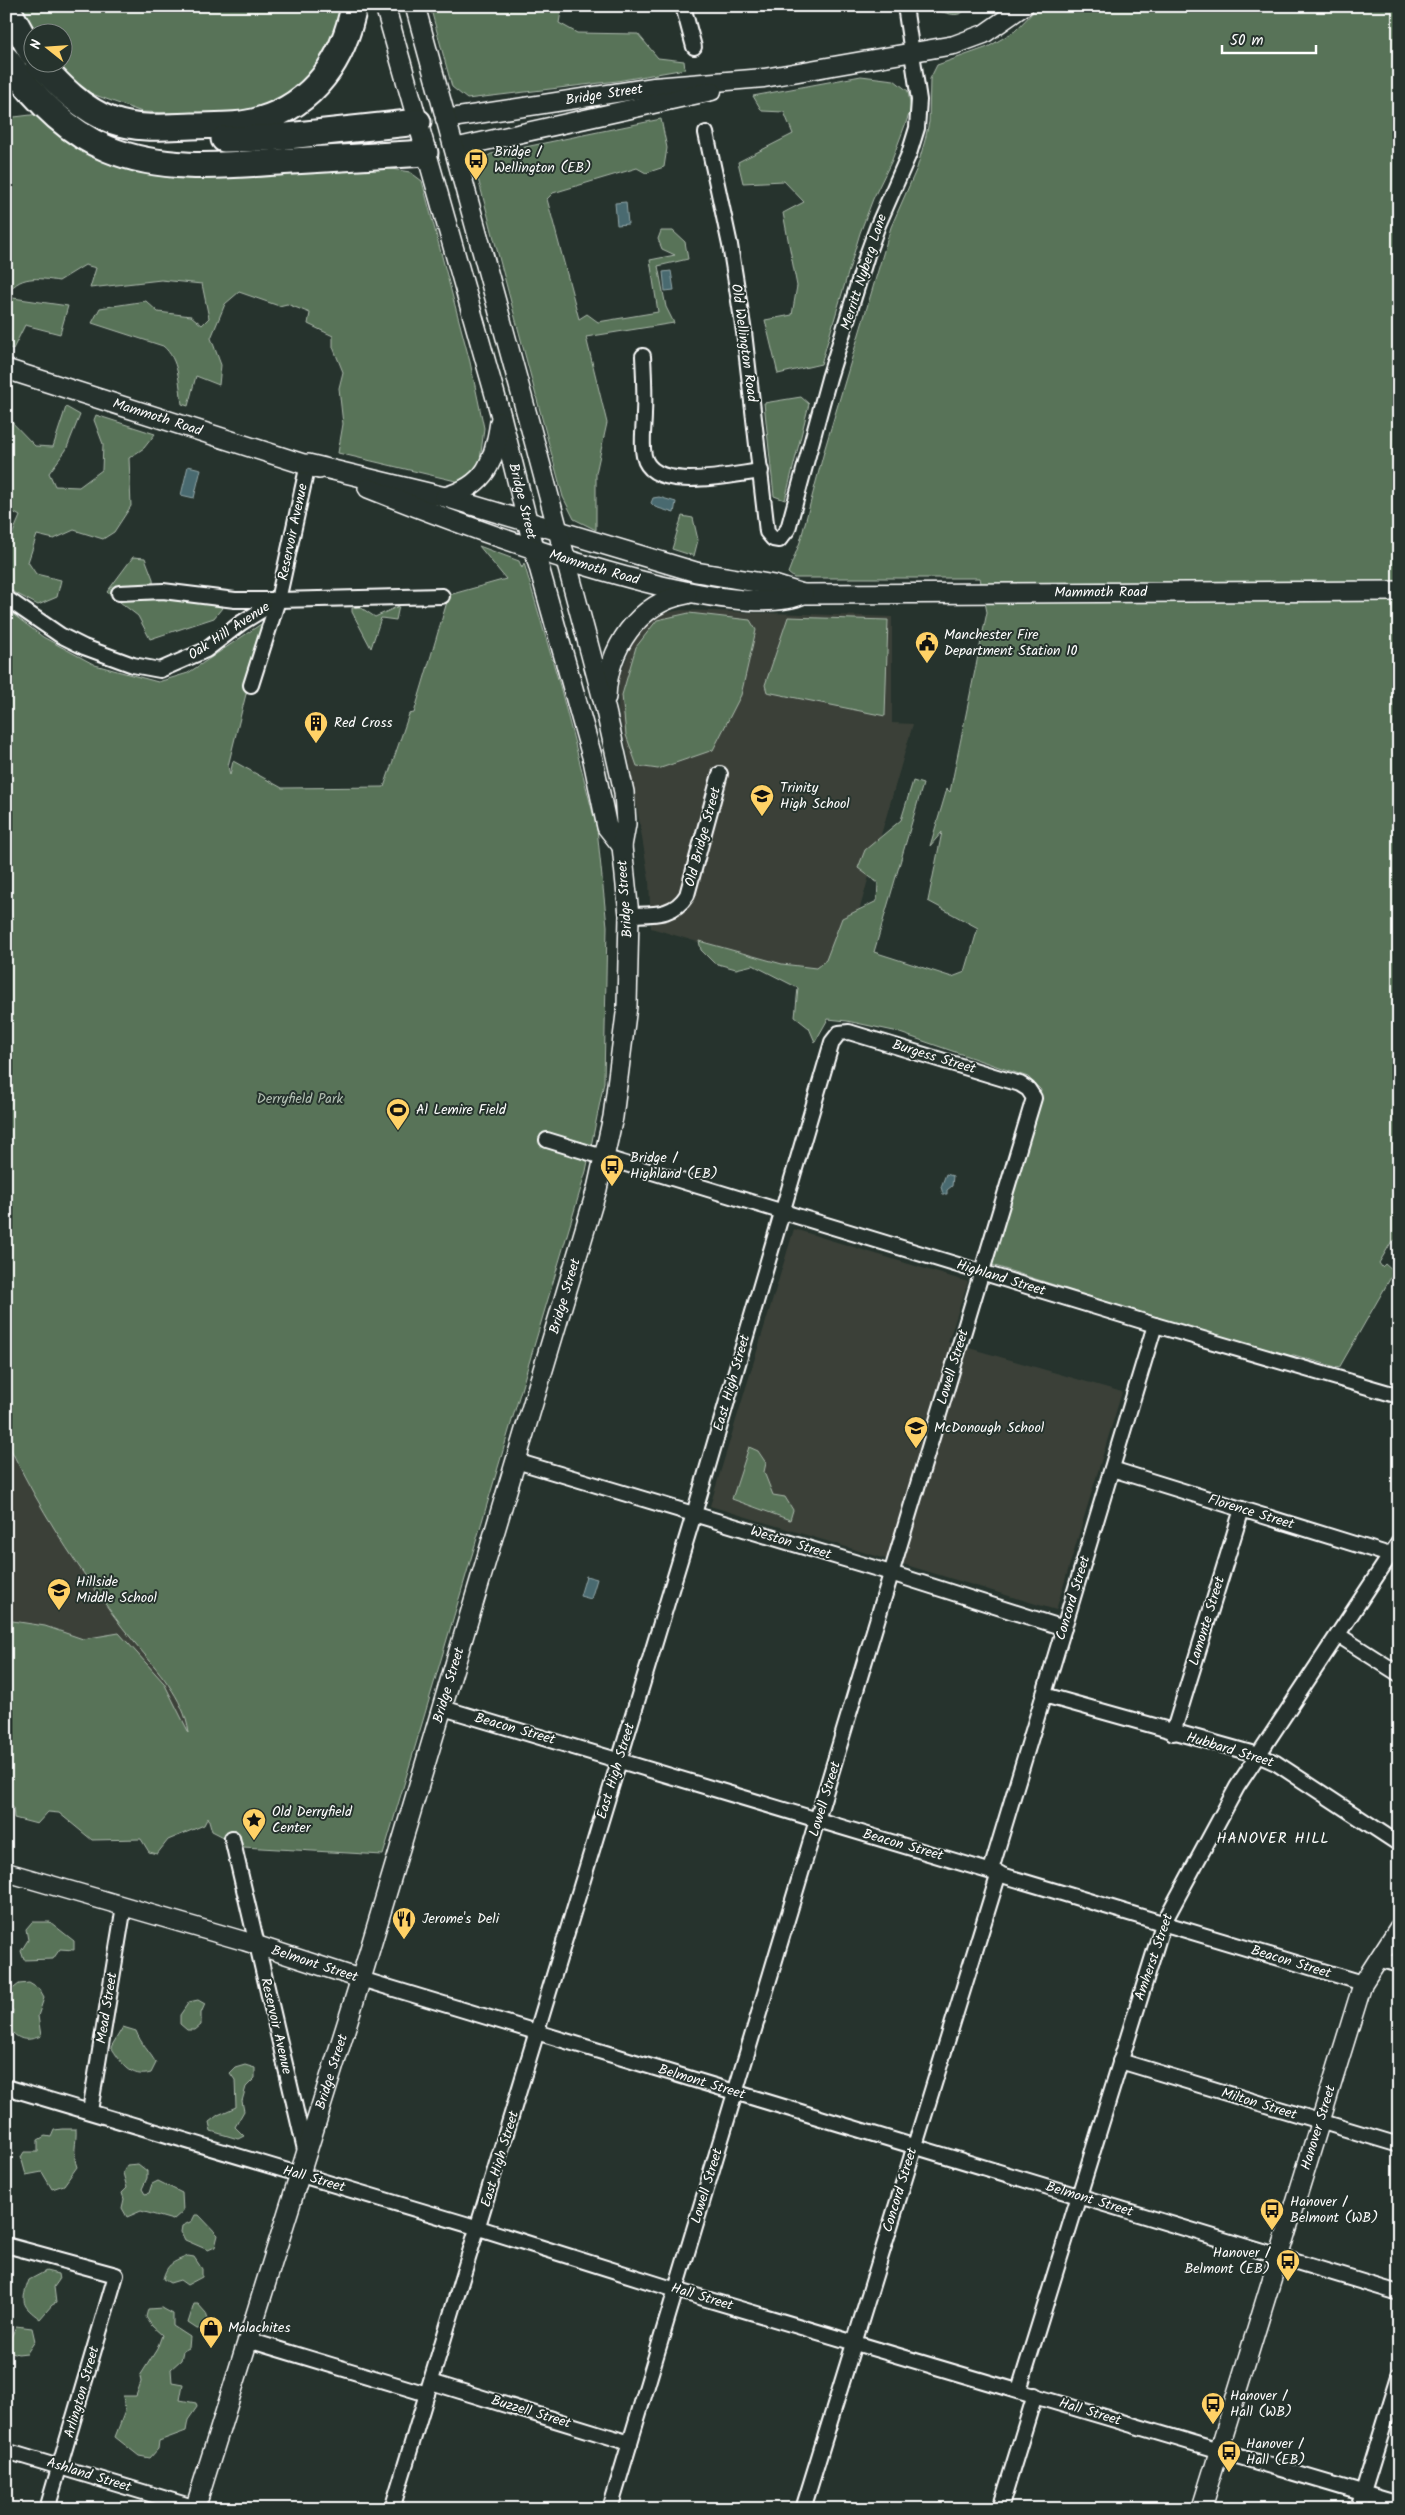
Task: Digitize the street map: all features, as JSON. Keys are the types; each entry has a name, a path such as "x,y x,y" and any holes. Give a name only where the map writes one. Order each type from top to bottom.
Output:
{"highway":[{"path":"6,6 22,35"},
{"path":"143,128 231,125 260,120 286,108 316,87 334,63 346,40 354,6"},
{"path":"6,59 20,79 58,117 107,149 141,160 180,165 216,166 425,153"},
{"path":"47,72 56,83 84,106 112,120 198,139 269,138 418,122"}],"main road":[{"path":"385,6 418,122"},
{"path":"415,6 445,119"},
{"name":"Bridge Street","path":"197,2508 443,1708 605,1158 624,1040 629,915 622,846 626,824 624,792 606,711 445,119 418,122 425,153 501,416 590,750 607,827 622,846"},
{"name":"Bridge Street","path":"425,153 454,148"},
{"name":"Mammoth Road","path":"6,369 308,464 445,497 696,572 774,584 803,594 1399,591"},
{"path":"445,497 473,486 482,477 492,457 501,416"},
{"name":"Mammoth Road","path":"308,464 396,499 564,558 689,594 749,600 790,600 803,594"},
{"path":"535,548 557,530"},
{"path":"606,711 609,669 619,642 639,619 660,603 689,594"}],"street":[{"path":"683,6 694,47"},
{"name":"Merritt Nyberg Lane","path":"784,536 788,529 867,255 878,224 914,142 919,116 919,100 905,6"},
{"name":"Bridge Street","path":"454,148 659,104 764,78 969,41 999,26 1024,6"},
{"name":"Bridge Street","path":"445,119 654,87 764,78"},
{"name":"Old Wellington Road","path":"706,133 730,245 744,332 767,532 773,540 779,540 784,536"},
{"path":"643,356 645,385 642,445 644,459 648,466 664,477 680,479 761,470"},
{"name":"Reservoir Avenue","path":"251,685 278,600 308,464"},
{"path":"119,593 163,591 235,600 278,600"},
{"name":"Oak Hill Avenue","path":"6,598 60,635 84,647 133,665 160,670 206,650 241,623 278,600 442,596"},
{"name":"Old Bridge Street","path":"629,915 672,911 684,900 720,774"},
{"name":"Burgess Street","path":"839,1033 849,1032 938,1058 1020,1084 1028,1089"},
{"name":"East High Street","path":"392,2509 479,2228 694,1514 832,1042 839,1033"},
{"name":"Lowell Street","path":"610,2509 1034,1098 1028,1089"},
{"name":"Highland Street","path":"547,1140 1155,1325 1399,1396"},
{"name":"Concord Street","path":"803,2509 914,2146 995,1871 1044,1695 1155,1325"},
{"name":"Weston Street","path":"516,1461 892,1573 1064,1628"},
{"name":"Florence Street","path":"1112,1469 1390,1555"},
{"name":"Lamonte Street","path":"1173,1732 1242,1509"},
{"name":"Amherst Street","path":"1019,2390 1162,1924 1237,1786 1399,1542"},
{"path":"1338,1635 1399,1674"},
{"name":"Hubbard Street","path":"1044,1695 1258,1755 1276,1763 1399,1844"},
{"name":"Beacon Street","path":"443,1708 995,1871 1162,1924 1363,1983"},
{"name":"Reservoir Avenue","path":"232,1838 306,2155"},
{"name":"Belmont Street","path":"6,1872 124,1906 255,1940 361,1979 1279,2255 1399,2293"},
{"name":"Mead Street","path":"90,2111 124,1906"},
{"name":"Hanover Street","path":"1201,2509 1363,1983 1399,1927"},
{"path":"1378,1959 1399,1965"},
{"name":"Milton Street","path":"1120,2061 1399,2145"},
{"name":"Hall Street","path":"6,2087 479,2228 676,2290 1399,2504"},
{"name":"Arlington Street","path":"6,2245 116,2275 47,2509"},
{"name":"Buzzell Street","path":"248,2340 630,2443"},
{"path":"1358,2509 1399,2376"},
{"path":"1000,2509 1035,2395"},
{"name":"Ashland Street","path":"6,2451 197,2508"}],"shaded area":[{"name":"Trinity High School","path":"681,610 892,617 892,723 913,724 838,984 651,928 649,880 628,753 618,709 619,678 633,642 648,624 661,614"},
{"name":"McDonough School","path":"794,1229 968,1282 948,1342 1122,1392 1056,1610 710,1506"},
{"name":"Hillside Middle School","path":"6,1440 22,1473 88,1580 178,1699 188,1722 209,1821 6,1792"}],"green space":[{"path":"17,6 344,6 344,15 317,71 284,98 233,115 142,112 84,91 63,72 72,72 72,22 27,22"},
{"path":"430,6 562,6 559,23 577,33 638,34 658,58 684,61 685,69 617,81 467,99 452,87"},
{"path":"917,6 969,6 961,13 954,14 917,10"},
{"path":"1039,6 1399,6 1399,1239 1392,1241 1379,1263 1382,1267 1385,1264 1394,1272 1339,1368 1294,1355 1287,1356 1157,1318 992,1265 1041,1090 1028,1077 894,1031 847,1021 828,1019 815,1042 809,1028 795,1017 798,988 753,965 736,969 714,963 701,950 699,941 782,964 816,968 826,960 842,918 877,901 878,883 858,868 865,850 901,820 913,781 923,784 874,952 952,977 965,972 978,928 928,901 942,832 930,846 947,789 950,792 987,612 980,578 794,578 788,573 800,542 825,448 891,227 917,168 929,122 930,79 937,65 988,47 1015,31"},
{"path":"861,76 894,80 908,91 911,109 892,160 873,199 860,233 821,364 778,374 765,320 792,315 797,286 783,213 804,202 784,181 743,183 738,162 793,134 784,112 762,111 753,96"},
{"path":"39,114 101,157 379,167 410,172 422,181 470,362 484,428 480,461 470,478 460,482 338,453 343,424 339,388 343,372 333,347 333,336 308,324 310,313 287,304 279,306 239,292 225,304 211,338 221,365 219,385 196,376 188,406 182,404 175,365 168,351 163,346 92,323 100,308 146,301 158,312 191,316 202,325 209,318 202,284 161,280 90,288 96,268 85,265 59,281 30,279 23,281 11,289 6,296 6,118"},
{"path":"661,119 667,148 664,167 646,173 637,168 553,193 547,199 579,319 587,314 598,322 658,312 650,260 675,255 662,249 658,239 661,231 673,231 685,242 688,259 658,266 666,307 674,323 586,337 607,423 596,473 596,530 574,519 563,497 476,171 480,161 491,154"},
{"path":"6,297 68,306 60,334 25,325 13,349 6,347"},
{"path":"801,397 809,404 785,500 774,496 764,403"},
{"path":"66,407 80,415 66,450 49,473 55,486 79,487 102,470 103,444 94,420 96,415 155,434 144,448 129,458 131,506 114,532 103,539 74,530 54,539 37,535 28,562 36,574 61,580 57,597 38,605 6,588 6,541 9,542 20,516 6,508 6,416 35,446 53,447"},
{"path":"682,516 693,518 698,540 694,556 672,549"},
{"name":"Derryfield Park","path":"479,546 519,561 522,568 524,563 560,686 597,829 607,926 604,1082 586,1171 383,1855 243,1847 212,1831 208,1817 204,1825 168,1840 157,1854 149,1852 141,1839 92,1840 59,1813 48,1812 37,1824 14,1818 13,1807 6,1804 6,1620 45,1626 83,1639 119,1633 164,1683 189,1733 182,1708 176,1696 117,1620 66,1547 34,1494 6,1439 6,609 43,637 95,665 158,682 188,673 264,622 228,766 230,775 233,761 282,788 384,787 409,714 414,713 449,595 506,579"},
{"path":"133,557 145,558 153,579 154,600 199,599 216,604 222,608 214,618 150,639 138,616 107,592"},
{"path":"399,606 396,620 381,618 371,648 352,612 352,608 360,607 375,617"},
{"path":"689,613 750,620 756,630 741,695 713,750 658,769 637,766 626,735 622,695 636,647 657,620"},
{"path":"788,617 888,620 885,716 767,692 765,685"},
{"path":"749,1447 758,1451 766,1463 764,1472 773,1495 785,1497 793,1510 790,1520 732,1499"},
{"path":"32,1922 50,1922 74,1941 74,1950 60,1949 53,1959 24,1960 21,1951 28,1940 26,1929"},
{"path":"29,1983 39,1989 44,1998 38,2016 41,2036 24,2039 11,2031 13,2010 6,2005 6,1994 19,1984"},
{"path":"198,2000 205,2004 201,2013 201,2025 195,2030 187,2030 180,2024 180,2015 189,2002"},
{"path":"123,2027 136,2031 156,2063 151,2073 137,2074 127,2068 111,2047"},
{"path":"245,2065 255,2068 255,2078 246,2087 242,2101 244,2111 235,2127 244,2136 238,2139 211,2131 209,2122 218,2115 236,2107 235,2080 230,2073 235,2068"},
{"path":"76,2129 75,2153 77,2167 64,2185 52,2189 42,2172 26,2175 21,2157 24,2152 38,2152 38,2140 45,2136 51,2137 54,2130"},
{"path":"138,2164 147,2171 147,2178 142,2189 145,2194 149,2193 152,2184 158,2181 182,2193 183,2211 173,2220 141,2211 127,2217 122,2208 124,2199 122,2193 127,2188 123,2173 127,2165"},
{"path":"195,2215 199,2215 218,2235 215,2247 208,2250 185,2240 181,2232 182,2226 192,2221"},
{"path":"188,2256 194,2257 202,2269 202,2277 187,2285 180,2280 170,2283 163,2279 169,2266"},
{"path":"46,2271 58,2274 59,2280 54,2287 56,2303 40,2319 29,2310 24,2302 24,2298 29,2280"},
{"path":"194,2304 198,2304 206,2313 209,2323 206,2328 197,2329 188,2323"},
{"path":"162,2308 173,2314 173,2326 190,2337 189,2348 183,2351 181,2360 171,2369 172,2382 183,2384 180,2400 196,2403 197,2407 188,2420 186,2431 159,2441 158,2449 150,2458 139,2456 115,2437 125,2411 123,2396 136,2396 141,2382 140,2376 157,2349 162,2335 146,2317 148,2309"},
{"path":"16,2326 32,2328 35,2341 27,2353 18,2354 12,2352 8,2345"}],"water":[{"path":"626,202 628,224 617,225 615,203"},
{"path":"671,271 674,290 665,291 663,272"},
{"path":"188,466 201,469 194,498 181,495"},
{"path":"659,497 676,502 674,513 655,507 651,503 653,498"},
{"path":"946,1174 953,1176 952,1186 947,1190 947,1194 943,1194 941,1187"},
{"path":"586,1576 597,1579 591,1599 580,1596"}],"place":[{"name":"Bridge / Wellington (EB)","path":"476,181"},
{"name":"Manchester Fire Department Station 10","path":"927,664"},
{"name":"Red Cross","path":"316,744"},
{"name":"Trinity High School","path":"762,817"},
{"name":"Al Lemire Field","path":"398,1131"},
{"name":"Bridge / Highland (EB)","path":"612,1187"},
{"name":"McDonough School","path":"916,1449"},
{"name":"Hillside Middle School","path":"59,1611"},
{"name":"Old Derryfield Center","path":"254,1841"},
{"name":"Jerome's Deli","path":"404,1940"},
{"name":"Hanover / Belmont (WB)","path":"1272,2231"},
{"name":"Hanover / Belmont (EB)","path":"1288,2282"},
{"name":"Malachites","path":"211,2349"},
{"name":"Hanover / Hall (WB)","path":"1213,2425"},
{"name":"Hanover / Hall (EB)","path":"1229,2473"}],"district":[{"name":"HANOVER HILL","path":"1273,1839"}]}
